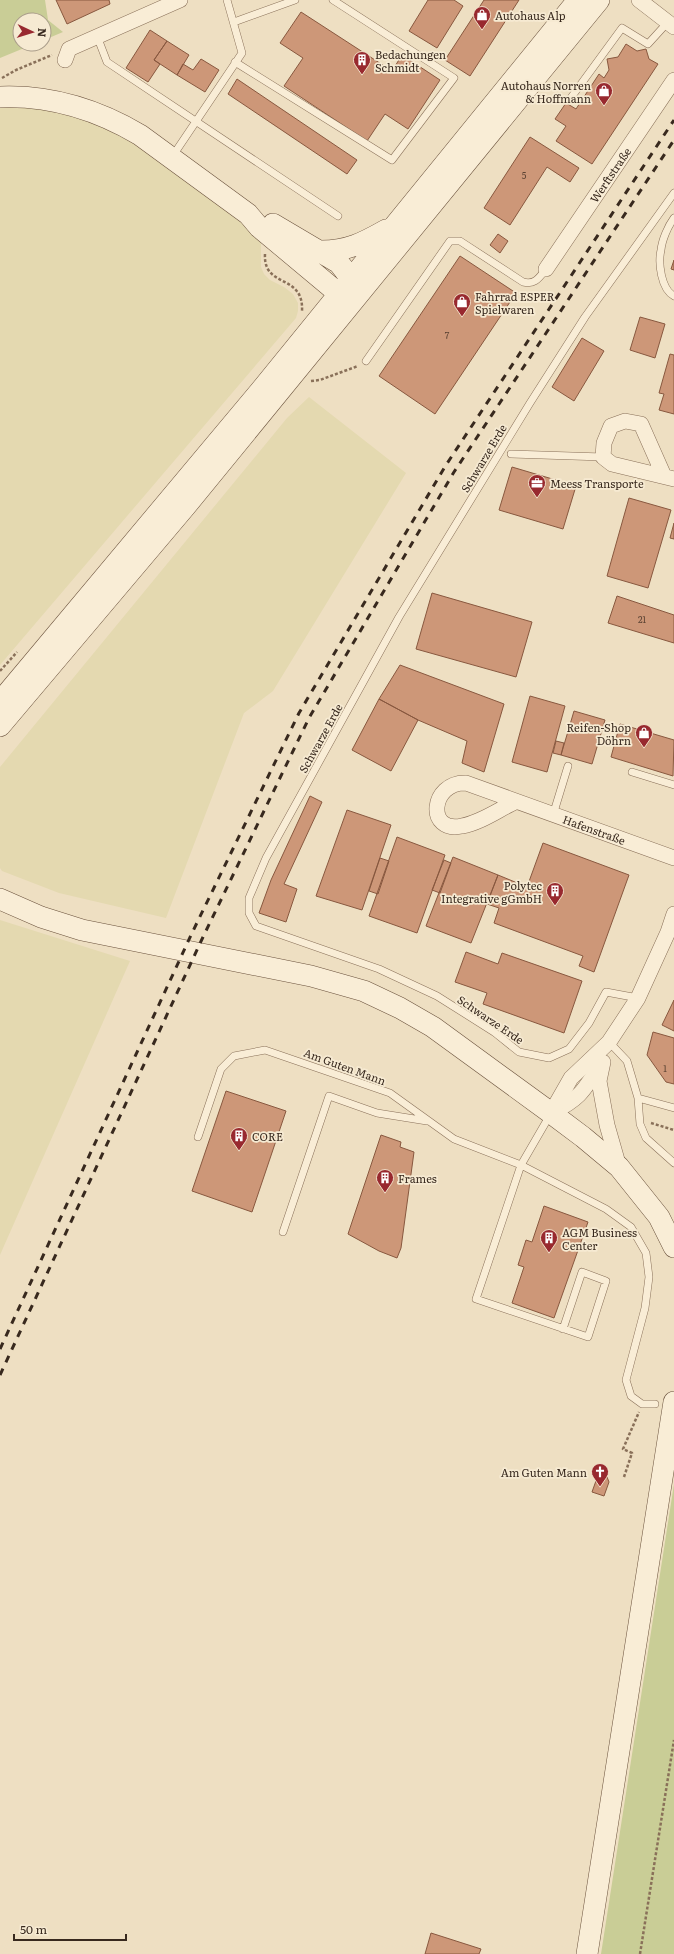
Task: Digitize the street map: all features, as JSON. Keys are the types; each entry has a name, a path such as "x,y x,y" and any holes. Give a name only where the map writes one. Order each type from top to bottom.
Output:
{"street":[{"path":"67,54 97,36 180,0"},
{"path":"0,726 185,507 347,293 397,223 578,0"},
{"path":"0,702 347,293 599,0"},
{"path":"639,0 671,24"},
{"name":"Werftstraße","path":"546,269 674,80"},
{"path":"0,98 47,99 85,109 121,124 248,214 259,227 347,293"},
{"path":"248,214 265,219 321,250 343,267 347,293"},
{"path":"321,250 338,250 355,246 397,223"},
{"path":"625,421 641,424 669,478 612,464 603,457 604,443 611,426 625,421"},
{"name":"Hafenstraße","path":"515,802 460,827 447,826 438,819 438,802 443,792 453,785 460,783 474,785 515,802 674,858"},
{"path":"2,898 41,917 82,930 310,976 364,991 400,1008 433,1027 583,1137 619,1167 658,1217 674,1247"},
{"path":"551,1113 571,1078 609,1042 638,998 668,932 674,914"},
{"path":"609,1042 602,1062 599,1081 607,1125 619,1167"},
{"path":"551,1113 568,1105 583,1093 602,1062"},
{"path":"587,1954 665,1403"}],"lane":[{"path":"171,158 242,53 228,0"},
{"path":"234,22 295,0"},
{"path":"235,62 392,160 454,78 333,0"},
{"path":"570,99 622,28 648,44 671,24"},
{"path":"97,36 107,62 338,216"},
{"name":"Schwarze Erde","path":"638,998 606,992 589,1023 569,1049 549,1058 520,1052 494,1032 437,996 379,969 256,926 249,913 249,898 266,858 399,617 585,317 674,193"},
{"path":"674,218 661,249 661,269 666,289 674,296"},
{"path":"366,361 450,241 460,241 523,282 536,282 546,269"},
{"path":"511,454 603,457"},
{"path":"553,815 568,766"},
{"path":"632,772 674,785"},
{"path":"609,1042 627,1061 638,1098 640,1124 646,1138 674,1163"},
{"name":"Am Guten Mann","path":"198,1137 221,1069 234,1056 265,1050 390,1093 454,1139 521,1165 606,1209 631,1227 646,1253 649,1277 645,1308 626,1380 631,1396 642,1404"},
{"path":"283,1232 329,1096 378,1113 429,1121"},
{"path":"638,1098 674,1108"},
{"path":"551,1113 521,1165 476,1299 563,1329 588,1337 606,1281 582,1272 563,1329"},
{"path":"642,1404 665,1403"}],"path":[{"path":"0,78 6,77 16,70 67,54"},
{"path":"273,237 265,252 267,269 275,278 288,283 295,288 303,304 301,317"},
{"path":"307,381 320,380 365,364 366,361"},
{"path":"0,671 21,647"},
{"path":"640,1124 647,1122 674,1130"},
{"path":"624,1477 632,1452 623,1449 642,1404"},
{"path":"640,1954 674,1740"}],"shaded area":[{"path":"25,106 67,113 121,134 261,236 261,267 264,274 270,280 284,287 293,294 298,303 298,311 296,318 0,665 0,107"},
{"path":"309,397 406,473 273,691 244,713 166,918 59,893 2,871 0,868 0,767 287,418"},
{"path":"0,920 130,961 0,1255"}],"green space":[{"path":"0,0 45,0 47,12 12,12 12,52 15,52 0,58"},
{"path":"52,23 63,32 52,37"},
{"path":"674,1484 674,1954 601,1954"}],"building":[{"path":"56,0 109,0 110,4 67,24"},
{"path":"428,0 454,0 463,6 437,48 409,31"},
{"name":"Autohaus Alp","path":"484,0 519,0 470,76 445,60"},
{"name":"Bedachungen Schmidt","path":"301,12 392,71 402,55 440,80 408,129 385,114 367,141 284,86 303,58 280,43"},
{"path":"150,30 167,41 154,60 160,64 148,82 126,68"},
{"path":"167,41 189,55 177,75 154,60"},
{"name":"Autohaus Norren & Hoffmann","path":"626,44 637,51 646,49 649,59 658,64 592,164 556,141 566,126 555,119 566,103 576,109 599,74 604,78 609,70 607,59 618,57"},
{"path":"201,59 219,70 205,92 177,75 183,64 193,70"},
{"path":"237,79 357,160 347,174 228,94"},
{"path":"530,137 579,168 570,182 547,167 510,225 484,208"},
{"path":"498,234 508,241 500,253 490,245"},
{"path":"460,256 516,293 435,414 379,376"},
{"path":"674,260 674,270 671,269"},
{"path":"640,317 665,324 655,358 630,350"},
{"path":"582,338 604,351 574,401 552,387"},
{"path":"670,354 674,355 674,414 659,410 664,394 659,393"},
{"name":"Meess Transporte","path":"512,467 576,486 563,529 499,510"},
{"path":"629,498 671,510 648,588 607,576"},
{"path":"674,523 674,539 670,538"},
{"path":"432,593 532,622 516,677 416,649"},
{"path":"617,596 674,615 674,643 608,623"},
{"path":"400,665 504,704 484,772 462,763 467,741 418,720 379,699"},
{"path":"530,696 565,706 547,772 512,762"},
{"path":"379,699 418,720 391,771 352,750"},
{"path":"574,711 605,720 592,764 561,755"},
{"name":"Reifen-Shop Döhrn","path":"620,724 674,740 673,776 611,757"},
{"path":"556,741 564,743 561,755 553,753"},
{"path":"310,796 322,802 284,884 297,889 286,922 259,913 271,880"},
{"path":"347,810 391,825 362,910 316,896"},
{"path":"397,837 445,855 417,933 369,916"},
{"name":"Polytec Integrative gGmbH","path":"543,843 629,875 594,972 579,966 583,956 494,923 499,908 487,904 498,875 527,887"},
{"path":"453,857 498,875 471,943 426,926"},
{"path":"380,858 389,861 378,894 369,891"},
{"path":"444,860 451,863 440,893 432,890"},
{"path":"466,952 498,964 502,953 582,981 564,1033 483,1004 487,993 455,982"},
{"path":"674,1000 674,1031 662,1025"},
{"path":"653,1032 674,1038 674,1084 666,1082 647,1055"},
{"name":"CORE","path":"226,1091 286,1111 252,1212 192,1191"},
{"name":"Frames","path":"381,1135 401,1142 400,1147 414,1152 401,1248 397,1258 379,1251 348,1234"},
{"name":"AGM Business Center","path":"544,1206 588,1222 554,1318 512,1303 524,1267 518,1265 526,1240 532,1242"},
{"name":"Am Guten Mann","path":"602,1475 607,1477 609,1482 604,1496 592,1492 597,1478"},
{"path":"431,1933 481,1949 479,1954 425,1954"}],"railway":[{"path":"0,1349 192,933 299,713 446,465 674,120"},
{"path":"0,1375 203,937 309,718 454,472 674,140"}],"place":[{"name":"Autohaus Alp","path":"482,30"},
{"name":"Bedachungen Schmidt","path":"362,75"},
{"name":"Autohaus Norren & Hoffmann","path":"604,106"},
{"name":"Fahrrad ESPER Spielwaren","path":"462,317"},
{"name":"Meess Transporte","path":"537,498"},
{"name":"Reifen-Shop Döhrn","path":"644,748"},
{"name":"Polytec Integrative gGmbH","path":"555,906"},
{"name":"CORE","path":"239,1151"},
{"name":"Frames","path":"385,1193"},
{"name":"AGM Business Center","path":"549,1253"},
{"name":"Am Guten Mann","path":"600,1487"}]}
